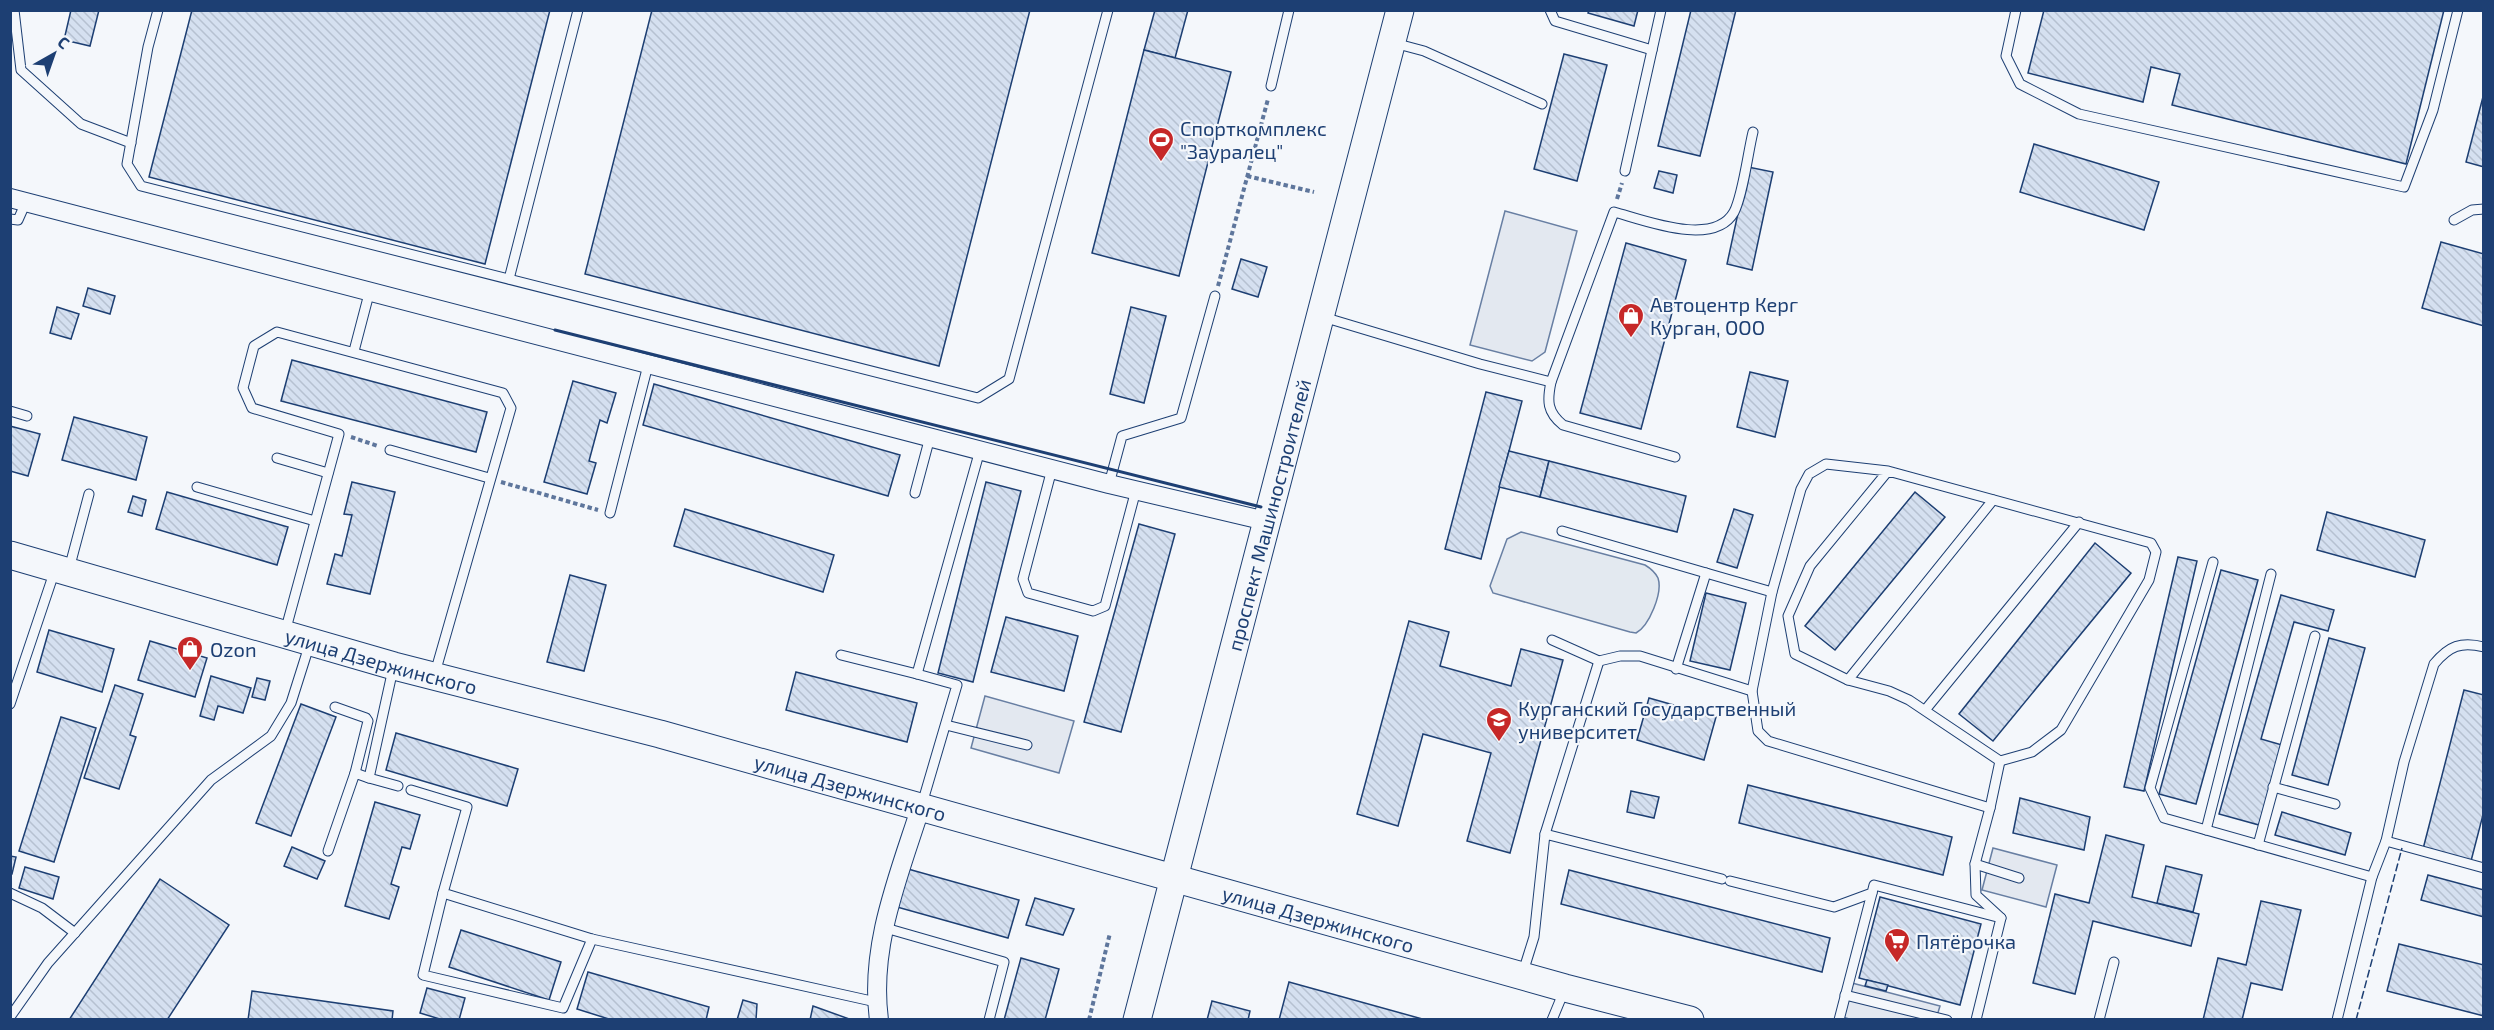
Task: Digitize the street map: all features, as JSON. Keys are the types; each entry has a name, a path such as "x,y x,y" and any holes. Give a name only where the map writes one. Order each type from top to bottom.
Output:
{"main road":[{"name":"проспект Машиностроителей","path":"1137,1020 1400,10"},
{"name":"улица Дзержинского","path":"10,555 394,666 660,734 1565,988 1690,1020"}],"street":[{"path":"18,200 1109,484 1266,521"},
{"path":"877,1011 882,927 921,806"}],"lane":[{"path":"14,10 21,70 81,124 131,143"},
{"path":"158,10 148,47 127,164 141,186 978,399 1009,379 1108,10"},
{"path":"509,279 578,10"},
{"path":"1271,86 1289,10"},
{"path":"1550,10 1555,21 1652,50"},
{"path":"1625,171 1660,10"},
{"path":"2016,10 2006,56 2020,84 2079,114 2404,187 2433,110 2458,10"},
{"path":"1392,42 1424,51 1542,104"},
{"path":"1675,457 1563,425 1552,416 1547,400 1551,382 1614,212 1700,232 1718,228 1733,213 1753,132"},
{"path":"10,219 18,220 18,200"},
{"path":"2454,220 2472,210 2484,209"},
{"path":"354,351 370,290"},
{"path":"1109,484 1122,436 1181,418 1215,296"},
{"path":"1320,316 1480,364 1551,382"},
{"path":"284,634 339,434 252,408 243,388 254,346 277,332 503,393 512,408 489,478 434,675"},
{"path":"610,513 648,365"},
{"path":"10,411 27,416"},
{"path":"915,492 930,437"},
{"path":"390,450 489,478"},
{"path":"917,674 980,450"},
{"path":"277,458 328,473"},
{"path":"1989,808 1768,741 1758,731 1752,691 1772,592 1800,489 1809,474 1826,464 1888,471 2151,543 2156,552 2153,571 2061,730 2032,752 2000,761"},
{"path":"1052,469 1023,579 1028,593 1093,611 1105,606 1136,490"},
{"path":"1888,471 1810,566 1788,616 1795,654 1848,680 1889,691 1926,709 2000,761"},
{"path":"197,487 315,521"},
{"path":"10,704 89,494"},
{"path":"1848,680 1993,500"},
{"path":"1926,709 2079,522"},
{"path":"1562,531 1772,592"},
{"path":"2213,562 2150,788 2164,818 2372,877"},
{"path":"1676,669 1706,573"},
{"path":"2206,830 2271,574"},
{"path":"2258,845 2315,636"},
{"path":"1552,640 1599,661 1620,656 1640,656 1752,691"},
{"path":"10,1017 48,963 211,780 271,736 291,703 310,641"},
{"path":"2337,1020 2372,877 2386,841 2404,762 2434,664 2443,652 2466,642 2484,647"},
{"path":"841,654 957,686 921,806"},
{"path":"1522,975 1534,937 1545,834 1599,661"},
{"path":"369,778 394,666"},
{"path":"328,851 355,772 368,721 366,718 335,707"},
{"path":"946,725 1027,745"},
{"path":"2000,761 1975,864 1976,896 2001,918"},
{"path":"355,772 398,786"},
{"path":"2273,787 2335,804"},
{"path":"411,790 467,807 423,975 563,1008 592,939"},
{"path":"1545,834 1834,907 1872,893"},
{"path":"2386,841 2484,868"},
{"path":"1975,864 2019,878"},
{"path":"1839,1020 1874,885 2001,918"},
{"path":"10,893 42,908 75,933"},
{"path":"443,893 592,939 877,1011"},
{"path":"1976,1020 2001,918"},
{"path":"882,927 1004,962 989,1020"},
{"path":"2099,1020 2114,962"},
{"path":"1551,1020 1565,988"},
{"path":"1845,995 1947,1020"}],"path":[{"path":"1215,296 1271,86"},
{"path":"1614,212 1625,171"},
{"path":"1247,176 1314,192"},
{"path":"339,434 390,450"},
{"path":"489,478 610,513"},
{"path":"1089,1020 1110,933"}],"shaded area":[{"path":"1505,211 1577,231 1545,352 1532,361 1470,345"},
{"path":"1521,532 1649,567 1657,576 1659,584 1657,600 1646,624 1636,633 1630,632 1493,593 1490,586 1507,539"},
{"path":"985,696 1074,721 1059,773 971,748"},
{"path":"1993,848 2057,865 2046,907 1982,890"},
{"path":"1852,983 1940,1006 1936,1019 1852,1020 1843,1017"}],"building":[{"path":"71,10 99,10 90,46 64,40"},
{"path":"192,10 550,10 485,264 149,177"},
{"path":"652,10 1030,10 939,366 585,274"},
{"path":"1155,10 1188,10 1175,58 1144,50"},
{"path":"1589,10 1638,10 1634,26 1588,13"},
{"path":"1691,10 1736,10 1700,156 1658,146"},
{"path":"2044,10 2444,10 2406,164 2172,105 2180,74 2151,67 2143,102 2028,73"},
{"name":"Спорткомплекс \"Зауралец\"","path":"1144,50 1231,72 1179,276 1092,253"},
{"path":"1564,54 1607,65 1577,181 1534,169"},
{"path":"2484,93 2484,167 2466,162"},
{"path":"2034,144 2159,182 2144,230 2020,192"},
{"path":"1748,167 1773,172 1752,270 1727,264"},
{"path":"1659,171 1677,175 1673,193 1654,188"},
{"path":"2441,242 2484,254 2484,326 2422,308"},
{"path":"1626,243 1686,260 1641,429 1580,413"},
{"path":"1241,259 1267,267 1258,297 1232,289"},
{"path":"88,288 115,296 110,314 83,306"},
{"path":"57,307 79,314 71,339 50,333"},
{"path":"1131,307 1166,316 1144,403 1110,394"},
{"path":"292,360 487,412 476,452 281,401"},
{"path":"1750,372 1788,381 1775,437 1737,427"},
{"path":"573,381 616,393 607,423 600,420 589,461 596,463 587,494 544,482"},
{"path":"654,384 900,455 888,496 643,425"},
{"path":"1486,392 1522,401 1481,559 1445,549"},
{"path":"74,417 147,437 136,480 62,460"},
{"path":"10,426 40,434 28,476 10,471"},
{"path":"1509,451 1549,461 1540,497 1499,487"},
{"path":"1549,461 1686,496 1677,532 1540,497"},
{"path":"352,482 395,492 370,594 327,584 335,554 342,556 352,515 344,514"},
{"path":"986,482 1021,491 973,682 938,673"},
{"path":"167,492 288,527 277,565 156,529"},
{"path":"1915,492 1945,517 1835,650 1805,626"},
{"path":"133,496 146,500 142,516 128,512"},
{"path":"685,509 834,555 823,592 674,546"},
{"path":"1734,509 1753,515 1737,568 1717,562"},
{"path":"2327,512 2425,540 2415,577 2317,550"},
{"path":"1139,524 1175,534 1121,732 1084,722"},
{"path":"2095,543 2131,573 1993,741 1959,714"},
{"path":"2178,557 2197,561 2144,791 2124,787"},
{"path":"2221,570 2258,580 2196,804 2159,794"},
{"path":"570,575 606,585 584,671 547,662"},
{"path":"1706,593 1746,603 1730,670 1690,661"},
{"path":"2281,595 2334,610 2328,631 2294,622 2261,739 2282,745 2259,825 2219,814"},
{"path":"1006,617 1078,636 1064,691 991,672"},
{"name":"Курганский Государственный университет","path":"1409,621 1449,632 1440,666 1511,686 1521,649 1563,660 1510,853 1467,841 1491,753 1423,734 1398,826 1357,814"},
{"path":"49,630 114,649 102,692 37,672"},
{"path":"2329,638 2365,648 2328,785 2292,775"},
{"path":"150,641 207,658 195,697 138,680"},
{"path":"796,672 917,703 907,742 786,710"},
{"path":"211,676 251,688 243,713 218,706 214,720 200,716"},
{"path":"257,678 270,681 265,700 252,697"},
{"path":"115,685 143,694 130,735 136,737 119,789 84,778"},
{"path":"2464,690 2484,695 2484,811 2471,861 2423,849"},
{"path":"1649,698 1716,717 1704,760 1637,740"},
{"path":"301,704 336,717 291,836 256,823"},
{"path":"61,717 96,728 54,862 19,851"},
{"path":"396,733 518,769 507,806 386,770"},
{"path":"1748,785 1952,837 1943,875 1739,823"},
{"path":"1631,791 1659,797 1654,818 1627,812"},
{"path":"2020,798 2090,817 2084,850 2013,833"},
{"path":"375,802 420,815 410,849 402,847 391,884 399,887 389,919 345,906"},
{"path":"2282,812 2351,833 2345,855 2275,835"},
{"path":"2106,835 2144,845 2132,897 2199,914 2191,946 2093,921 2075,994 2033,983 2055,894 2089,903"},
{"path":"292,847 325,861 317,879 284,866"},
{"path":"10,856 16,857 12,874 10,874"},
{"path":"2166,866 2202,875 2193,912 2157,903"},
{"path":"25,867 59,877 53,899 19,888"},
{"path":"908,869 1019,900 1008,938 897,907"},
{"path":"1569,870 1830,938 1822,972 1561,904"},
{"path":"2428,875 2484,890 2484,917 2421,900"},
{"path":"160,879 229,925 167,1020 69,1020"},
{"path":"1880,897 1981,924 1960,1005 1859,978"},
{"path":"1035,898 1074,909 1063,935 1026,925"},
{"path":"2261,901 2301,910 2282,990 2251,983 2242,1020 2203,1020 2218,958 2246,965"},
{"path":"461,930 561,962 549,1000 449,967"},
{"path":"2399,944 2484,965 2484,1016 2387,991"},
{"path":"1021,958 1059,969 1045,1020 1004,1020"},
{"path":"588,972 709,1007 706,1020 612,1020 577,1009"},
{"path":"1867,980 1888,985 1886,991 1865,986"},
{"path":"1289,982 1426,1020 1279,1020"},
{"path":"427,988 465,998 459,1020 443,1020 420,1013"},
{"path":"252,991 393,1011 392,1020 248,1020"},
{"path":"743,1000 757,1004 756,1020 737,1020"},
{"path":"1212,1001 1250,1011 1248,1020 1207,1020"},
{"path":"813,1006 852,1020 810,1020"}],"fence":[{"path":"2356,1020 2402,848"}],"wall":[{"path":"555,330 1261,507"}],"place":[{"name":"Спорткомплекс \"Зауралец\"","path":"1161,163"},
{"name":"Автоцентр Керг Курган, ООО","path":"1631,339"},
{"name":"Ozon","path":"190,672"},
{"name":"Курганский Государственный университет","path":"1499,743"},
{"name":"Пятёрочка","path":"1897,964"}]}
